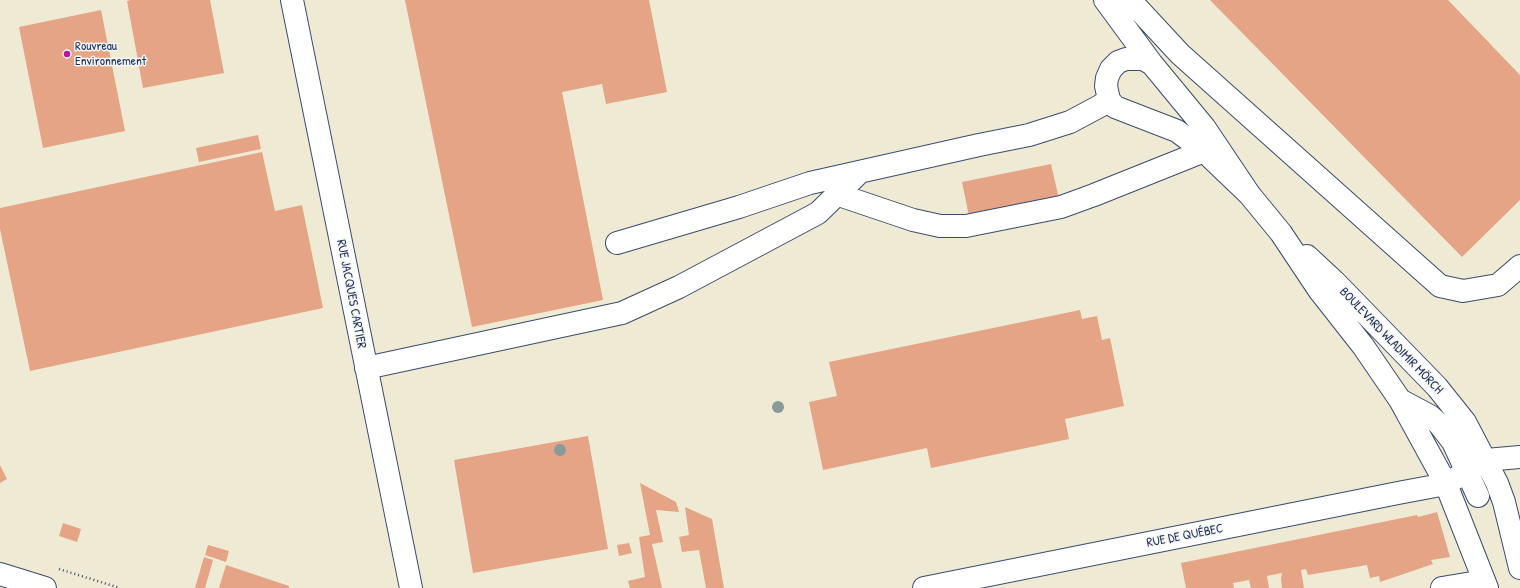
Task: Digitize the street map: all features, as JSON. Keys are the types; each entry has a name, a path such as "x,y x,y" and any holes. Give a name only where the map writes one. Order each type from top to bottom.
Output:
{"street":[{"name":"RUE JACQUES CARTIER","path":"292,0 411,588"},
{"name":"BOULEVARD WLADIMIR MÖRCH","path":"1105,0 1152,64 1204,127 1249,194"},
{"path":"1130,0 1180,54 1440,286 1463,290 1498,285 1520,266"},
{"path":"617,243 739,207 810,183 1029,135 1070,122 1109,100 1106,86 1107,78 1111,69 1118,62 1135,58 1143,59 1152,64"},
{"name":"BOULEVARD WLADIMIR MÖRCH","path":"1109,100 1115,107 1176,131 1204,151 1249,194 1281,232 1319,290 1363,346 1400,400 1446,484 1486,584"},
{"path":"836,194 913,220 940,226 966,226 1061,207 1204,151"},
{"path":"366,368 622,313 679,287 818,213 860,172"},
{"name":"BOULEVARD WLADIMIR MÖRCH","path":"1281,232 1335,282 1437,387 1464,422 1486,460 1497,483 1512,501 1520,568"},
{"path":"1400,400 1430,416 1439,424 1453,442 1478,496"},
{"name":"RUE DE QUÉBEC","path":"924,588 1446,484 1467,473 1486,460 1520,457"},
{"path":"1446,484 1478,496 1512,501"},
{"path":"2,571 45,588"},
{"path":"1442,588 1486,584"}],"building":[{"path":"210,0 224,73 143,88 127,1"},
{"path":"405,0 649,0 667,92 606,104 602,84 562,92 603,300 472,327"},
{"path":"1210,0 1448,0 1520,75 1520,200 1462,257"},
{"path":"101,10 125,131 43,148 19,27"},
{"path":"258,135 261,149 199,162 196,148"},
{"path":"262,152 275,211 302,205 323,308 30,371 0,229 0,208"},
{"path":"1051,164 1059,199 969,216 962,182"},
{"path":"1080,310 1082,319 1097,316 1102,340 1110,338 1124,406 1065,419 1069,439 931,468 927,448 823,470 809,402 837,396 829,362"},
{"path":"588,436 608,549 473,573 454,460"},
{"path":"0,465 7,479 0,483"},
{"path":"640,483 676,502 679,512 656,510 663,542 652,544 662,588 630,588 628,581 645,577 639,537 650,535"},
{"path":"685,507 712,519 724,588 706,588 699,550 682,552 679,537 689,535"},
{"path":"1437,512 1450,557 1431,560 1433,564 1380,582 1379,576 1370,578 1367,565 1308,575 1306,569 1301,570 1304,588 1282,588 1282,573 1267,576 1269,588 1251,588 1249,580 1233,583 1234,588 1186,588 1181,563"},
{"path":"63,523 81,529 77,542 59,536"},
{"path":"629,543 632,553 619,556 617,545"},
{"path":"208,545 229,551 226,562 205,555"},
{"path":"204,557 213,560 205,588 195,588"},
{"path":"226,565 289,586 289,588 219,588"}],"place":[{"name":"Rouvreau Environnement","path":"67,54"}]}
